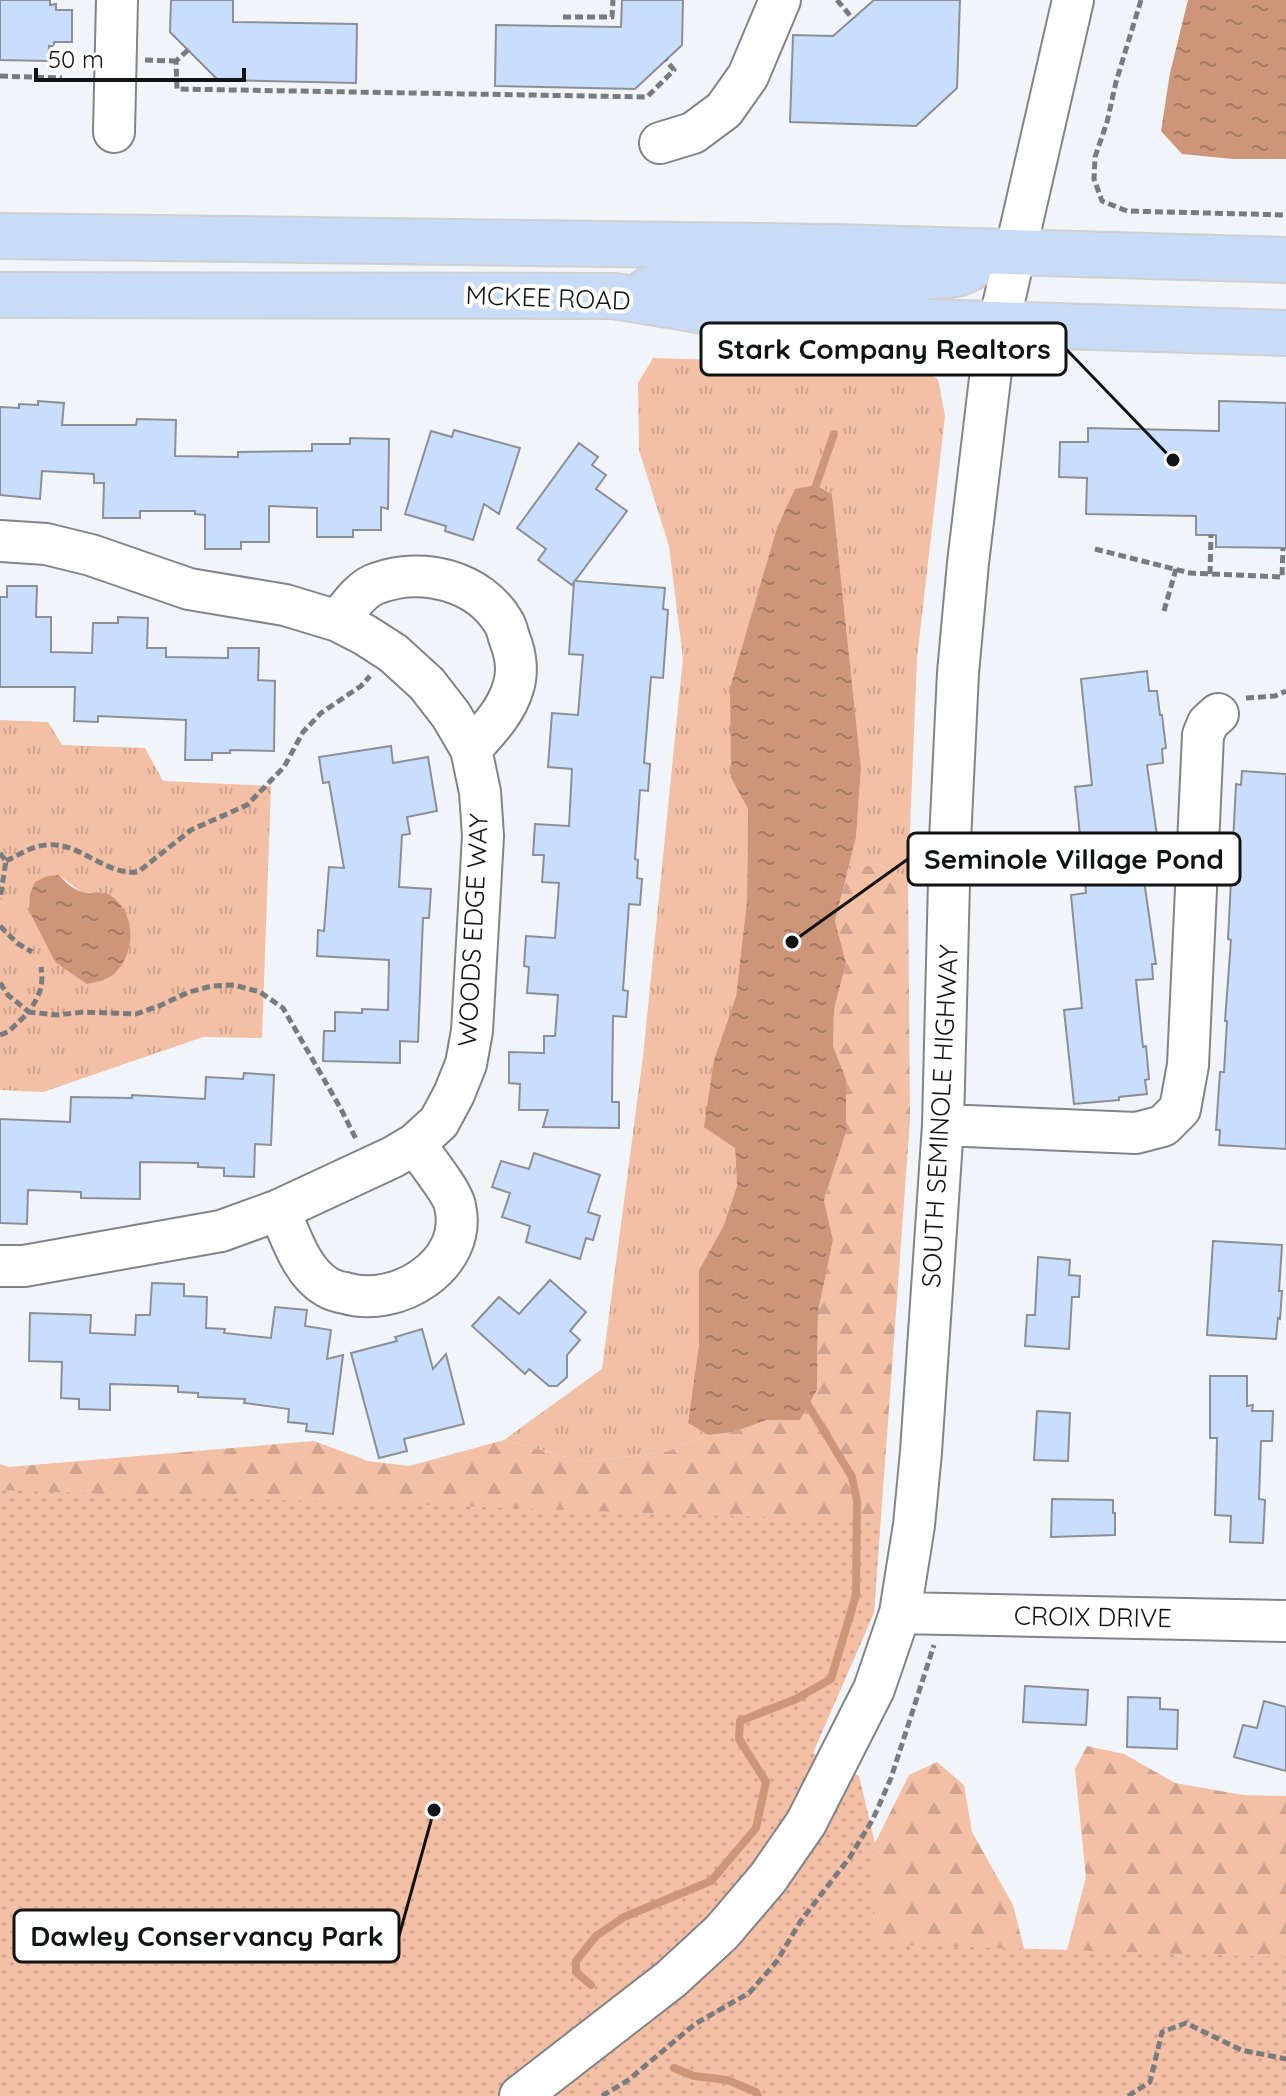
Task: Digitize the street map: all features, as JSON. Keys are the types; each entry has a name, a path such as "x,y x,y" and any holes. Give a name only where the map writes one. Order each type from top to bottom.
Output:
{"main road":[{"name":"MCKEE ROAD","path":"0,236 774,246 1286,260"},
{"path":"614,296 720,277 903,280 956,274 1014,252"},
{"name":"MCKEE ROAD","path":"0,295 614,296 735,316 1286,333"}],"street":[{"path":"114,132 117,0"},
{"path":"660,143 693,133 724,110 748,76 780,0"},
{"name":"SOUTH SEMINOLE HIGHWAY","path":"520,2096 671,1979 722,1932 768,1878 806,1823 874,1689 900,1613 914,1525 921,1452 943,1125 950,841 958,673 968,563 999,323 1073,0"},
{"name":"WOODS EDGE WAY","path":"0,541 46,544 76,551 189,589 285,605 338,621 365,635 393,653 427,684 451,715 471,749 480,792 483,836 472,1031 466,1064 439,1122 415,1144 279,1210 221,1231 24,1266 0,1266"},
{"path":"338,621 350,605 375,583 416,576 458,584 484,599 503,623 516,654 514,686 506,705 471,749"},
{"path":"943,1125 1136,1133 1163,1126 1180,1109 1188,1065 1203,735 1208,723 1218,714"},
{"path":"279,1210 308,1270 328,1288 354,1296 386,1295 407,1288 429,1275 442,1262 451,1248 457,1223 455,1203 415,1144"},
{"name":"CROIX DRIVE","path":"900,1613 1286,1621"}],"path":[{"path":"563,17 612,17 613,0"},
{"path":"837,0 853,19"},
{"path":"1141,0 1095,157 1094,179 1102,201 1127,211 1286,215"},
{"path":"188,50 176,61 177,89 647,97 674,70 666,60"},
{"path":"0,76 62,78"},
{"path":"1210,574 1211,535"},
{"path":"1095,549 1190,573 1282,577 1283,548"},
{"path":"1164,611 1176,569"},
{"path":"6,861 46,844 63,845 120,870 138,872 191,830 247,805 284,767 303,732 321,713 361,686 393,653"},
{"path":"0,853 6,861 0,899"},
{"path":"0,926 17,943 32,952"},
{"path":"0,1035 8,1032 29,1012 41,990 41,967"},
{"path":"0,983 8,995 29,1012 57,1015 83,1012 136,1014 212,986 234,985 260,992 283,1008 341,1109 369,1166"},
{"path":"1128,2096 1150,2082 1162,2032 1186,2023 1241,2050 1286,2059"}],"green space":[{"path":"653,358 908,366 938,379 945,416 917,658 908,878 877,864 848,870 856,838 861,768 832,494 817,485 731,778 748,809 747,900 736,996 714,1060 735,1148 737,1186 723,1227 699,1270 699,1344 688,1423 708,1435 666,1452 585,1462 504,1440 602,1369 643,1057 683,658 669,546 639,450 638,383"},
{"path":"0,720 48,722 62,745 145,748 163,781 271,786 262,1038 203,1037 43,1092 0,1090","holes":["59,875 81,892 103,892 116,900 123,910 55,962 29,911"]},
{"path":"877,864 908,878 910,1120 874,1613 0,2096 0,1464 9,1467 314,1441 368,1461 409,1466 504,1440 585,1462 666,1452 708,1435 734,1432 767,1420 800,1420 817,1390 818,1312 833,1240 824,1200 846,1132 846,1079 833,1046 834,1010 846,963 835,921 848,870"},
{"path":"0,1490 880,1521 874,1613 813,1753 859,1776 875,1843 872,1944 1286,1957 1286,2096 0,2096"},
{"path":"1087,1746 1124,1754 1175,1783 1243,1795 1286,1796 1286,2096 622,2096 875,1843 909,1775 937,1762 964,1785 972,1832 1013,1905 1024,1949 1067,1950 1086,1877 1075,1769"}],"water":[{"path":"1188,0 1286,0 1286,159 1233,159 1182,154 1161,131 1170,73"},
{"path":"816,485 832,494 861,768 856,838 835,921 846,963 834,1010 833,1046 846,1079 846,1132 824,1200 833,1240 818,1312 817,1390 800,1420 767,1420 734,1432 708,1435 688,1423 699,1344 699,1270 723,1227 737,1186 735,1148 704,1127 714,1060 736,996 747,900 748,809 731,778 730,688 777,528 795,489"},
{"path":"59,875 79,891 110,895 127,915 130,936 126,956 115,973 105,979 87,984 55,962 29,911 30,894 35,882"}],"building":[{"path":"0,0 50,0 50,5 56,4 56,10 72,10 72,42 54,42 54,46 49,46 48,61 0,60"},
{"path":"171,0 233,0 233,22 357,24 356,83 218,80 170,32"},
{"path":"622,0 683,0 682,45 635,89 495,86 496,25 621,27"},
{"path":"874,0 960,0 957,88 916,126 790,122 793,35 833,36"},
{"path":"38,401 64,403 62,425 136,425 137,419 176,420 175,456 238,457 238,452 312,451 312,444 350,444 350,438 389,439 388,509 381,507 381,530 353,530 353,537 317,537 317,508 269,506 269,542 241,542 241,549 205,549 205,515 195,514 195,511 140,511 140,518 103,518 104,483 94,483 94,474 42,471 40,499 0,495 0,407 38,405"},
{"path":"1219,401 1286,403 1286,548 1216,547 1216,535 1196,535 1196,516 1086,514 1087,478 1059,477 1060,442 1088,442 1088,428 1219,431"},
{"path":"454,430 520,448 499,514 484,504 473,540 445,531 446,526 405,514 431,431 452,437"},
{"path":"579,443 598,457 592,465 606,475 596,489 627,511 575,581 665,588 663,609 668,610 663,678 651,677 644,763 650,764 648,791 640,790 635,859 638,860 637,878 642,879 640,905 629,904 623,990 628,991 626,1017 613,1016 612,1102 619,1102 619,1128 543,1127 548,1110 519,1110 520,1084 509,1083 509,1052 544,1053 544,1036 555,1036 558,995 527,993 529,967 524,966 526,936 555,938 559,883 542,882 544,855 533,855 535,824 569,826 572,769 548,767 552,713 578,715 583,655 569,654 574,582 572,585 538,560 546,549 517,528"},
{"path":"7,586 37,586 36,617 51,617 51,652 92,653 93,623 118,623 118,617 148,618 147,648 166,648 166,657 228,658 228,648 259,648 258,680 275,681 274,751 230,750 230,753 212,753 212,760 185,760 186,720 98,716 98,722 74,721 75,687 0,687 0,597 7,597"},
{"path":"1147,671 1149,691 1157,691 1166,748 1162,749 1163,763 1147,765 1160,857 1156,857 1157,871 1143,873 1156,964 1152,964 1153,979 1136,980 1143,1047 1146,1046 1147,1094 1074,1104 1064,1010 1082,1008 1071,895 1086,893 1075,787 1092,785 1081,679"},
{"path":"391,746 393,763 428,757 437,811 407,817 410,834 402,835 399,887 431,889 429,918 423,918 418,1042 400,1041 400,1063 323,1061 324,1031 335,1031 335,1012 388,1010 389,960 317,956 318,930 324,931 329,867 344,868 329,782 323,783 319,757"},
{"path":"1242,771 1286,774 1286,1149 1219,1145 1220,1130 1216,1130 1227,1021 1236,784 1241,785"},
{"path":"244,1073 274,1075 271,1145 255,1144 254,1177 224,1176 224,1168 198,1167 198,1163 140,1162 140,1199 81,1198 81,1192 28,1190 27,1224 0,1223 0,1119 70,1122 71,1097 132,1098 132,1095 205,1099 206,1077 243,1079"},
{"path":"534,1153 600,1175 588,1212 600,1216 593,1240 586,1238 580,1259 526,1242 530,1226 502,1217 510,1193 492,1187 501,1161 529,1169"},
{"path":"1213,1241 1282,1245 1279,1291 1282,1291 1276,1339 1207,1335"},
{"path":"1038,1257 1070,1260 1069,1275 1080,1276 1079,1297 1072,1297 1069,1349 1025,1346 1027,1315 1035,1315"},
{"path":"550,1280 586,1312 570,1331 580,1340 567,1355 567,1377 557,1386 549,1386 529,1369 525,1374 472,1326 499,1297 519,1314"},
{"path":"152,1283 184,1284 184,1296 207,1297 206,1328 225,1329 224,1333 271,1338 275,1307 307,1310 305,1326 331,1330 327,1359 343,1355 333,1434 306,1431 307,1424 288,1422 289,1409 244,1403 245,1399 198,1397 198,1393 178,1392 178,1386 110,1384 110,1410 79,1409 79,1399 61,1398 62,1362 29,1361 30,1313 91,1315 90,1333 135,1335 136,1315 150,1315"},
{"path":"422,1329 433,1369 446,1354 464,1424 404,1439 407,1451 379,1458 351,1353 397,1341 395,1337"},
{"path":"1210,1376 1247,1376 1247,1406 1253,1405 1252,1411 1273,1411 1272,1441 1261,1441 1259,1499 1265,1500 1263,1543 1230,1542 1231,1516 1215,1515 1217,1438 1210,1438"},
{"path":"1037,1411 1070,1413 1068,1461 1034,1460"},
{"path":"1052,1499 1113,1500 1115,1535 1051,1537"},
{"path":"1025,1686 1088,1690 1086,1725 1023,1722"},
{"path":"1128,1697 1160,1698 1160,1709 1178,1710 1177,1749 1127,1747"},
{"path":"1264,1701 1286,1707 1286,1771 1234,1757 1243,1725 1257,1728"}],"waterway":[{"path":"816,485 834,434"},
{"path":"591,1985 576,1972 576,1961 596,1936 624,1917 711,1881 756,1828 766,1782 739,1739 740,1721 796,1699 831,1679 856,1595 857,1501 852,1477 808,1405"},
{"path":"674,2068 694,2076 727,2080 756,2092 758,2096"}],"place":[{"name":"Stark Company Realtors","path":"1173,460"},
{"name":"Seminole Village Pond","path":"792,942"},
{"name":"Dawley Conservancy Park","path":"434,1810"}]}
